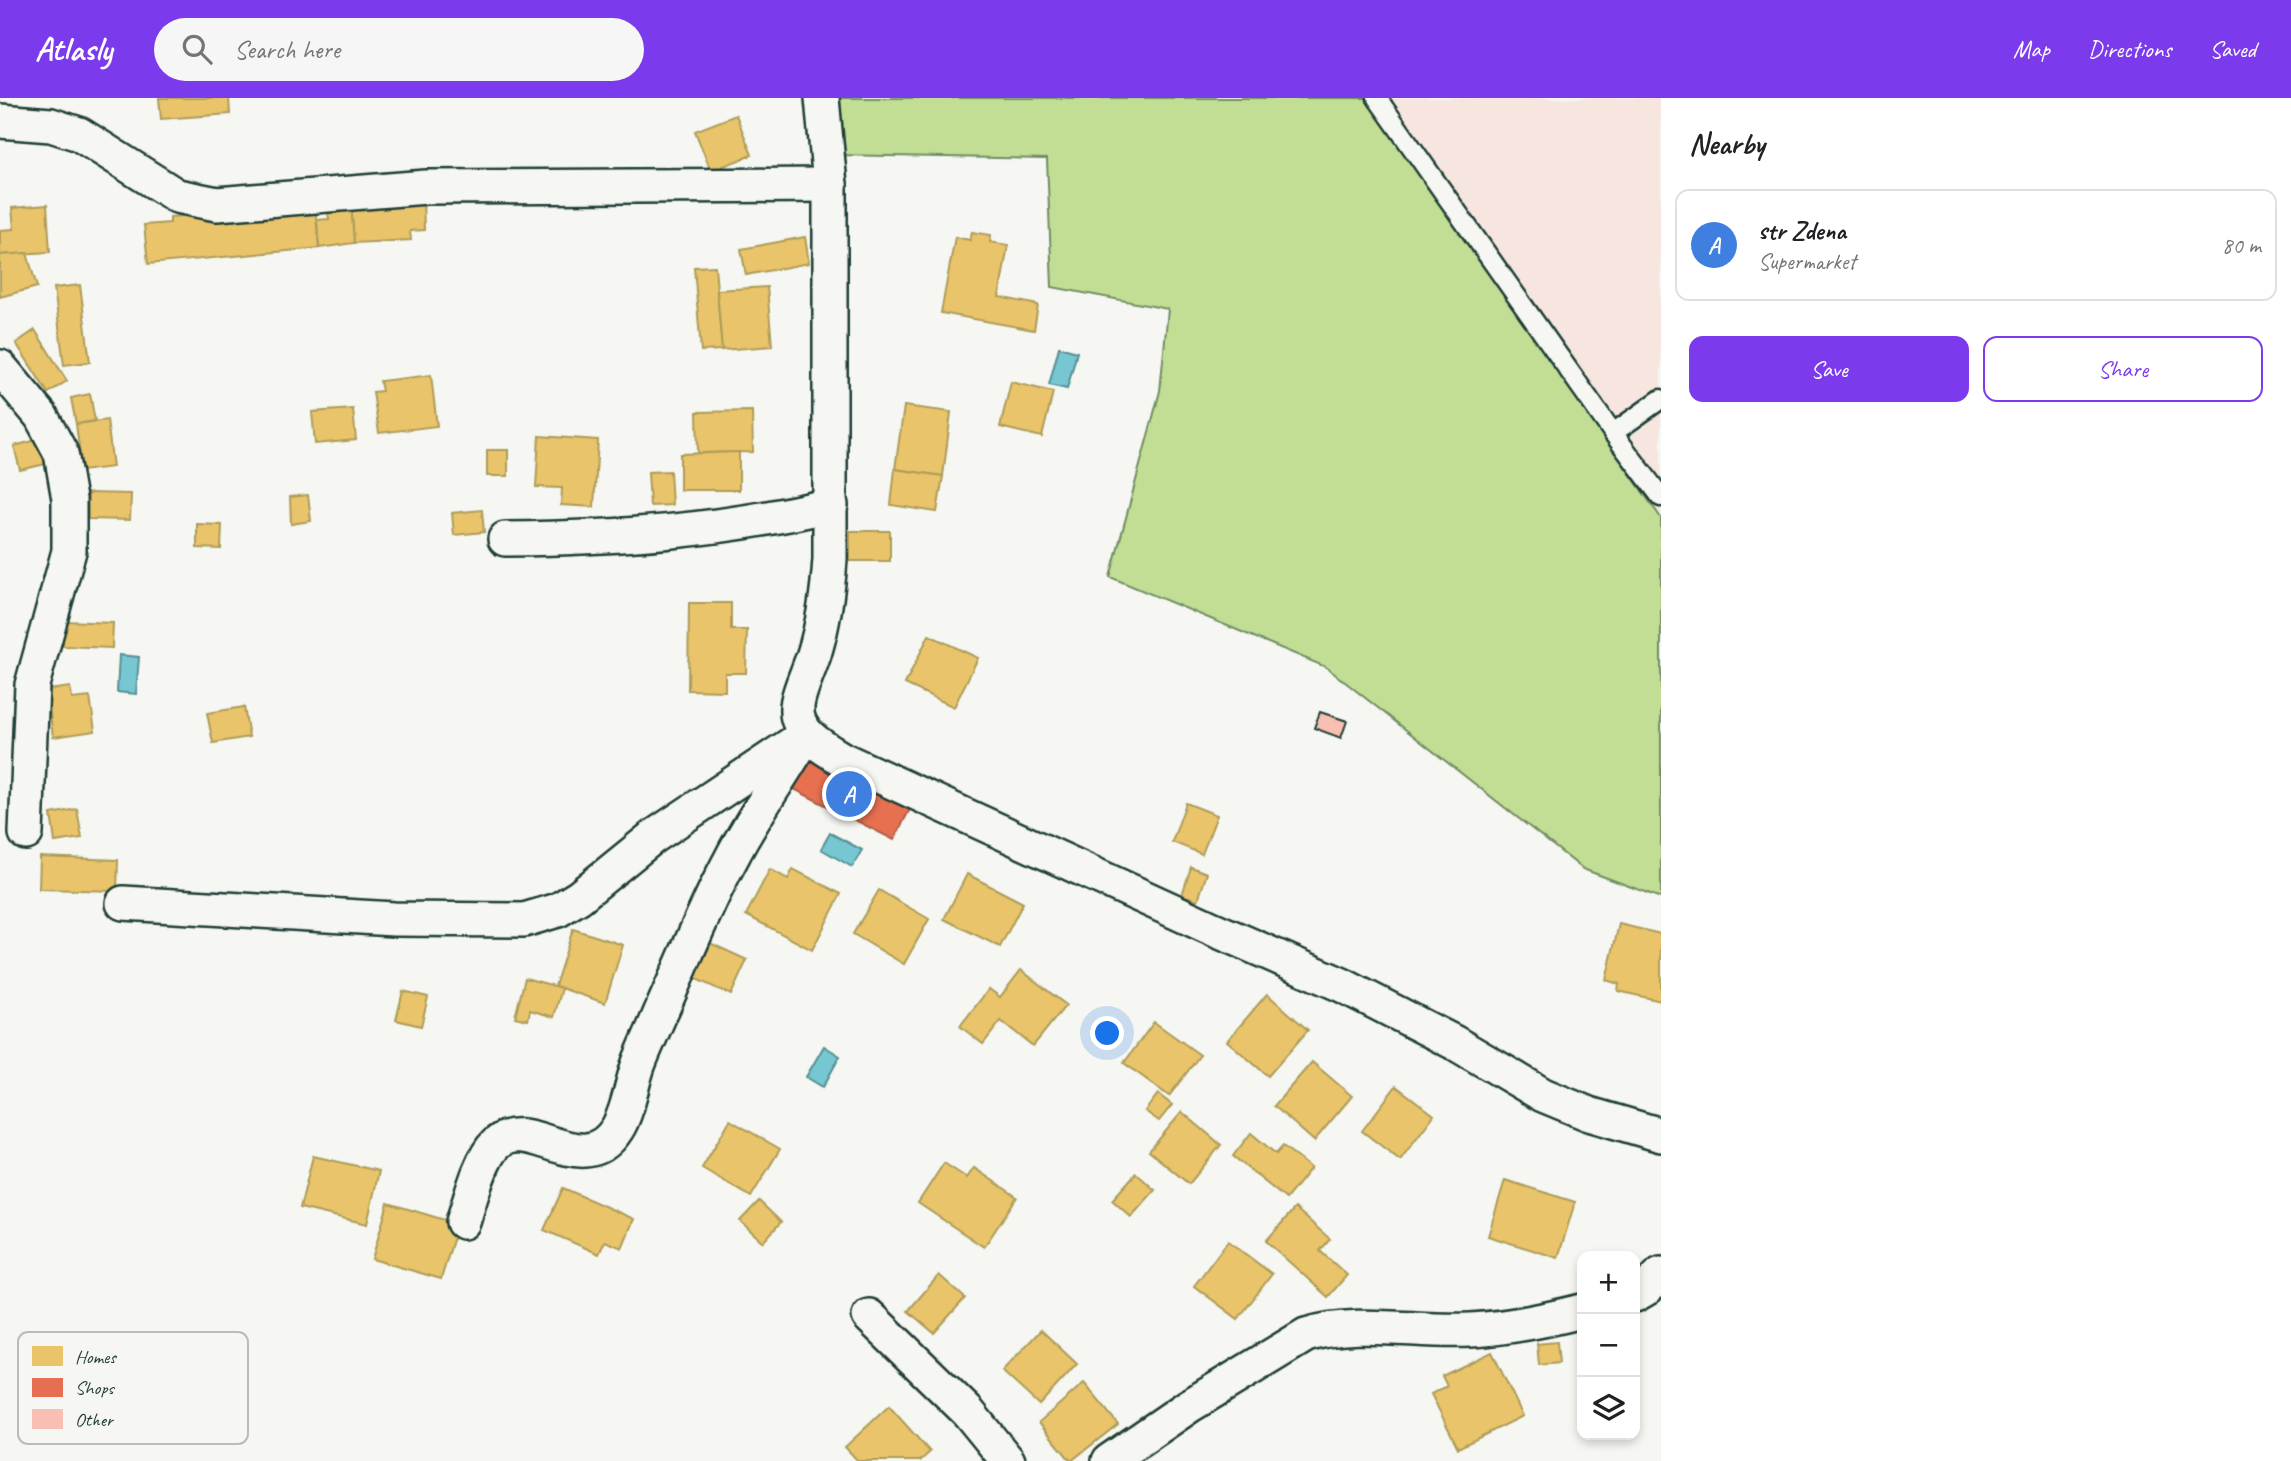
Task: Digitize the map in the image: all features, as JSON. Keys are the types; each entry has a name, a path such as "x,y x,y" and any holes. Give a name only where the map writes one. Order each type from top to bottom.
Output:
{"street":[{"path":"822,98 830,184 831,505 827,601 816,650 796,709 807,734 822,748 842,759 1187,918 1342,985 1455,1043 1543,1094 1588,1114 1661,1135"},
{"path":"0,121 51,125 79,134 177,196 217,204 426,187 830,184"},
{"path":"0,367 41,416 61,453 69,499 69,551 32,685 26,833"},
{"path":"505,539 599,538 716,527 770,520 831,505"},
{"path":"124,903 394,919 524,920 558,909 579,897 653,836 807,734"},
{"path":"463,1222 486,1157 496,1143 510,1137 527,1136 577,1151 594,1148 607,1141 618,1127 639,1063 731,858 807,734"},
{"path":"1640,1292 1661,1274"},
{"path":"1109,1461 1189,1406 1306,1335 1326,1329 1351,1327 1472,1330 1529,1324 1577,1312"},
{"path":"869,1317 968,1412 1008,1461"}],"lane":[{"path":"1377,98 1661,497"},
{"path":"1613,433 1661,398"}],"shaded area":[{"path":"1367,98 1661,98 1661,518"}],"green space":[{"path":"832,98 1367,98 1661,518 1661,898 1583,869 1326,667 1110,577 1160,391 1168,309 1052,287 1047,159 834,155"}],"water":[{"path":"1059,347 1077,352 1067,389 1049,385"},
{"path":"119,655 139,657 136,694 117,692"},
{"path":"830,833 862,850 852,867 821,849"},
{"path":"824,1046 840,1056 823,1087 806,1077"}],"building: Homes":[{"path":"159,98 229,98 230,114 161,119"},
{"path":"736,115 752,155 711,171 695,131"},
{"path":"423,200 424,230 410,231 411,240 354,243 351,204"},
{"path":"351,204 354,243 319,248 317,220 329,219 327,206"},
{"path":"47,205 50,252 0,255 0,230 14,229 12,208"},
{"path":"315,205 319,248 148,264 144,225 170,223 170,217"},
{"path":"972,232 991,235 990,242 1008,245 999,297 1038,305 1034,330 941,313 955,237 970,240"},
{"path":"805,237 809,263 746,275 741,249"},
{"path":"27,253 37,287 0,297 0,255"},
{"path":"715,266 722,350 701,351 694,267"},
{"path":"80,285 90,362 64,365 54,288"},
{"path":"767,287 772,346 722,350 717,290"},
{"path":"35,330 67,381 48,393 16,343"},
{"path":"431,375 437,426 379,433 373,392 382,391 380,381"},
{"path":"1011,382 1053,392 1042,437 1000,427"},
{"path":"90,394 95,421 76,424 71,398"},
{"path":"904,406 951,412 943,476 895,469"},
{"path":"353,409 356,440 315,444 312,412"},
{"path":"752,411 753,452 698,453 697,412"},
{"path":"107,420 113,467 82,471 76,424"},
{"path":"539,436 598,440 594,507 561,505 562,488 536,487"},
{"path":"48,437 54,462 20,470 14,446"},
{"path":"487,450 508,450 508,476 487,476"},
{"path":"739,452 739,490 680,490 680,454"},
{"path":"895,469 943,476 937,512 891,505"},
{"path":"670,471 672,505 650,506 648,472"},
{"path":"88,493 131,494 130,520 88,519"},
{"path":"308,495 311,521 291,524 290,497"},
{"path":"482,510 484,532 454,535 452,513"},
{"path":"197,524 222,525 221,549 197,548"},
{"path":"850,531 890,531 890,561 850,561"},
{"path":"689,603 731,603 731,630 747,630 746,673 725,673 725,691 688,690"},
{"path":"64,621 113,623 112,648 63,646"},
{"path":"929,635 978,658 954,707 905,684"},
{"path":"70,687 72,699 90,697 95,731 53,737 47,690"},
{"path":"244,707 249,737 213,743 207,713"},
{"path":"1186,803 1217,815 1202,854 1172,842"},
{"path":"77,809 82,838 55,842 51,814"},
{"path":"40,857 118,860 117,891 39,889"},
{"path":"1191,867 1207,873 1198,900 1182,895"},
{"path":"770,869 788,879 793,869 841,894 812,950 746,915"},
{"path":"967,874 1023,903 1000,947 944,919"},
{"path":"879,890 929,919 904,964 853,934"},
{"path":"1619,924 1661,934 1661,1001 1618,991 1619,984 1606,980"},
{"path":"573,929 623,945 605,1003 555,986"},
{"path":"710,943 747,960 731,995 694,978"},
{"path":"1021,970 1066,1005 1033,1046 1001,1021 983,1044 960,1026 989,989 1000,997"},
{"path":"525,978 562,988 554,1017 530,1010 528,1020 515,1017"},
{"path":"403,991 428,997 421,1026 396,1020"},
{"path":"1267,994 1308,1030 1268,1076 1227,1041"},
{"path":"1154,1022 1200,1055 1169,1096 1124,1063"},
{"path":"1312,1062 1352,1096 1314,1141 1274,1106"},
{"path":"1396,1086 1434,1115 1400,1160 1362,1131"},
{"path":"1158,1094 1172,1105 1159,1121 1145,1111"},
{"path":"1182,1112 1221,1145 1189,1184 1149,1151"},
{"path":"730,1120 780,1149 751,1197 702,1168"},
{"path":"1251,1133 1276,1154 1283,1146 1311,1168 1286,1199 1233,1156"},
{"path":"313,1156 379,1171 367,1224 300,1208"},
{"path":"944,1163 967,1178 974,1168 1017,1197 984,1247 918,1203"},
{"path":"1136,1173 1155,1190 1131,1217 1112,1200"},
{"path":"1505,1180 1575,1202 1558,1258 1488,1236"},
{"path":"563,1188 634,1219 622,1248 605,1241 599,1254 544,1230"},
{"path":"759,1201 781,1222 763,1242 740,1221"},
{"path":"388,1203 458,1224 441,1279 372,1259"},
{"path":"1295,1208 1330,1239 1320,1251 1347,1275 1328,1297 1266,1241"},
{"path":"1228,1241 1272,1274 1238,1319 1194,1286"},
{"path":"939,1275 965,1298 934,1333 908,1311"},
{"path":"1041,1330 1077,1364 1039,1405 1002,1371"},
{"path":"1557,1342 1559,1363 1539,1365 1537,1344"},
{"path":"1492,1352 1523,1416 1458,1448 1431,1394 1447,1386 1442,1376"},
{"path":"1084,1383 1118,1424 1071,1461 1039,1422"},
{"path":"889,1406 930,1452 920,1461 858,1461 845,1447"}],"building: Shops":[{"path":"806,756 910,809 894,840 790,787"}],"building: Other":[{"path":"1320,712 1347,721 1341,738 1314,728"}],"place":[{"name":"str Zdena","path":"849,794"}]}
